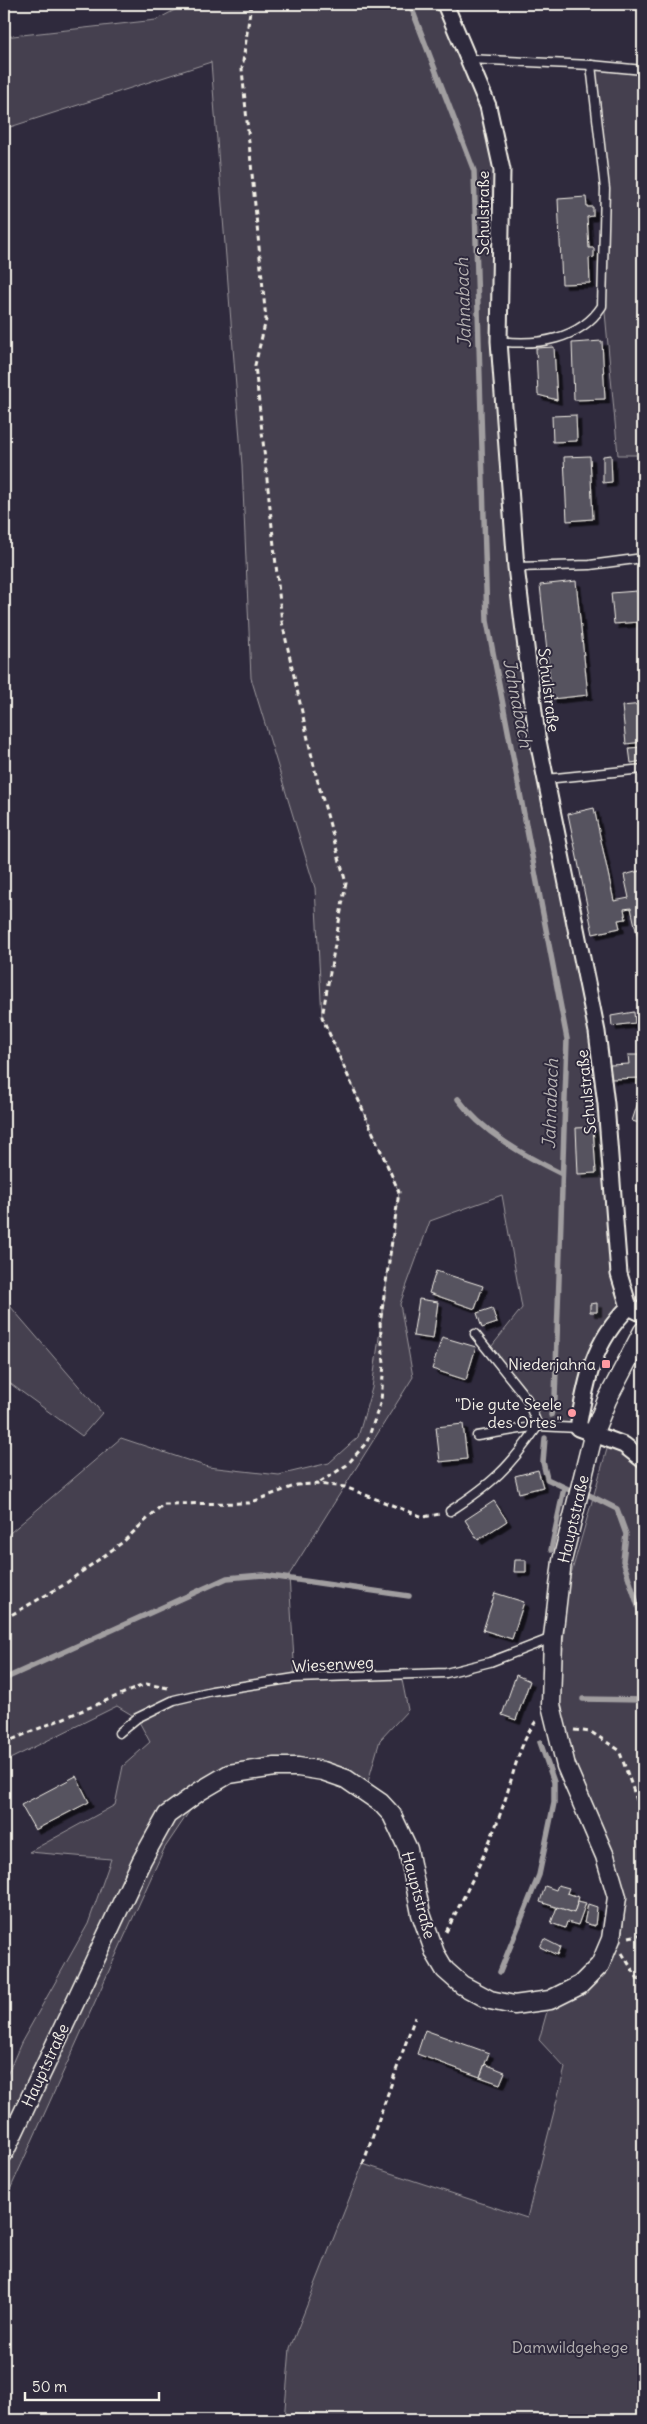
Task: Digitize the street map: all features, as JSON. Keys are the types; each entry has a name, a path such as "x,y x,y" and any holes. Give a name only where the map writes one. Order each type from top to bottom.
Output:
{"street":[{"name":"Schulstraße","path":"445,4 488,106 502,170 499,341 516,567 537,736 597,1032 606,1104 620,1274 629,1307"},
{"path":"643,1314 629,1307 612,1324 587,1374 586,1430 624,1444 643,1460"},
{"name":"Hauptstraße","path":"4,2153 142,1860 168,1815 200,1790 229,1774 275,1767 298,1767 323,1771 346,1779 381,1802 392,1815 408,1849 421,1914 435,1953 445,1970 462,1985 490,2000 514,2005 550,2000 580,1985 600,1964 619,1938 617,1897 606,1856 566,1766 551,1705 554,1637 562,1561 582,1478 586,1430 620,1375 643,1331"}],"lane":[{"path":"468,59 591,64 643,70"},
{"path":"499,341 519,343 558,339 595,317 602,306 604,189 591,64"},
{"path":"516,567 590,565 643,558"},
{"path":"546,779 643,769"},
{"path":"475,1334 527,1399 538,1426"},
{"path":"477,1436 538,1426 586,1430"},
{"path":"450,1511 491,1483 516,1458 538,1426"},
{"name":"Wiesenweg","path":"118,1733 137,1718 174,1700 199,1694 295,1678 446,1673 490,1662 554,1637"}],"path":[{"path":"250,4 242,69 266,320 255,365 282,622 316,775 346,883 322,1017 399,1192 380,1324 384,1363 381,1401 367,1442 347,1464 316,1484"},
{"path":"4,1619 77,1575 123,1542 163,1504 249,1502 298,1485 316,1484 345,1487 422,1517 450,1511"},
{"path":"4,1743 146,1684 199,1694"},
{"path":"435,1953 476,1874 503,1807 526,1738 535,1721 551,1705"},
{"path":"557,1728 591,1732 619,1750 643,1817"},
{"path":"643,1934 619,1938 643,1987"},
{"path":"363,2164 415,2017"}],"green space":[{"path":"186,4 445,4 502,170 499,341 516,567 571,897 629,1307 612,1324 578,1428 538,1426 527,1399 488,1351 522,1308 502,1195 430,1221 400,1304 413,1377 289,1575 295,1678 401,1675 408,1710 380,1740 365,1792 346,1779 252,1769 195,1803 164,1849 4,2203 4,2082 21,2043 88,1924 111,1859 29,1852 115,1805 123,1766 150,1742 137,1718 117,1706 4,1762 4,1538 121,1438 208,1467 279,1475 329,1463 358,1437 372,1388 399,1192 322,1017 315,888 251,678 242,465 211,62 4,129 4,37 156,20"},
{"path":"591,65 643,70 643,455 618,455 603,290 605,189"},
{"path":"4,1299 102,1413 82,1436 4,1379"},
{"name":"Damwildgehege","path":"617,1446 643,1468 643,2420 284,2420 290,2348 363,2164 527,2218 565,2068 539,2040 548,2008 586,1991 621,1941 624,1918 611,1848 576,1765 559,1705 567,1588 607,1449"}],"building":[{"path":"586,197 587,207 593,207 593,216 587,217 589,248 594,248 594,257 589,258 590,283 562,284 558,199"},
{"path":"602,341 605,399 574,400 572,343"},
{"path":"554,347 557,400 538,395 536,348"},
{"path":"576,415 577,441 553,442 552,416"},
{"path":"611,455 612,482 603,483 603,456"},
{"path":"590,456 593,519 567,521 564,457"},
{"path":"576,581 588,695 552,699 540,585"},
{"path":"637,591 640,622 614,624 611,593"},
{"path":"643,704 643,742 626,744 622,706"},
{"path":"643,747 643,761 631,763 629,748"},
{"path":"594,808 614,901 629,898 624,875 643,870 643,938 638,939 631,908 624,909 626,919 618,920 620,928 593,934 568,814"},
{"path":"634,1012 635,1023 612,1026 611,1016"},
{"path":"628,1055 642,1055 642,1078 611,1079 610,1065 629,1064"},
{"path":"643,1090 643,1124 632,1121"},
{"path":"593,1127 596,1173 578,1174 576,1128"},
{"path":"637,1185 643,1185 643,1221 640,1221"},
{"path":"436,1271 483,1286 475,1309 429,1293"},
{"path":"419,1299 438,1302 433,1339 413,1336"},
{"path":"597,1303 597,1312 590,1312 590,1304"},
{"path":"492,1308 497,1323 482,1328 477,1313"},
{"path":"442,1337 476,1347 466,1380 432,1369"},
{"path":"463,1424 467,1459 440,1462 436,1427"},
{"path":"538,1470 543,1487 519,1493 515,1476"},
{"path":"494,1501 507,1521 478,1540 465,1520"},
{"path":"515,1560 526,1560 526,1572 514,1572"},
{"path":"495,1593 524,1602 512,1639 483,1630"},
{"path":"516,1675 530,1681 516,1720 502,1715"},
{"path":"76,1776 89,1802 35,1830 21,1805"},
{"path":"558,1885 569,1888 567,1893 579,1897 574,1913 540,1902 545,1886 556,1890"},
{"path":"578,1901 586,1903 578,1925 567,1922 565,1928 551,1923 557,1907 574,1913"},
{"path":"588,1904 597,1907 595,1926 584,1923"},
{"path":"544,1939 560,1947 557,1955 540,1947"},
{"path":"425,2030 489,2053 480,2077 417,2054"},
{"path":"485,2064 505,2072 500,2084 480,2077"}],"waterway":[{"name":"Jahnabach","path":"410,4 474,171 487,621 567,1039 555,1398 551,1415"},
{"path":"458,1099 492,1133 519,1151 562,1174"},
{"path":"545,1438 543,1462 547,1479 568,1489 564,1488 589,1495 617,1509 626,1534 623,1561 643,1621"},
{"path":"551,1550 564,1488"},
{"path":"4,1679 227,1578 263,1575 409,1596"},
{"path":"583,1699 643,1700"},
{"path":"500,1972 539,1875 554,1803 554,1782 540,1742"}],"place":[{"name":"Niederjahna","path":"606,1364"},
{"name":"\"Die gute Seele des Ortes\"","path":"572,1413"}]}
